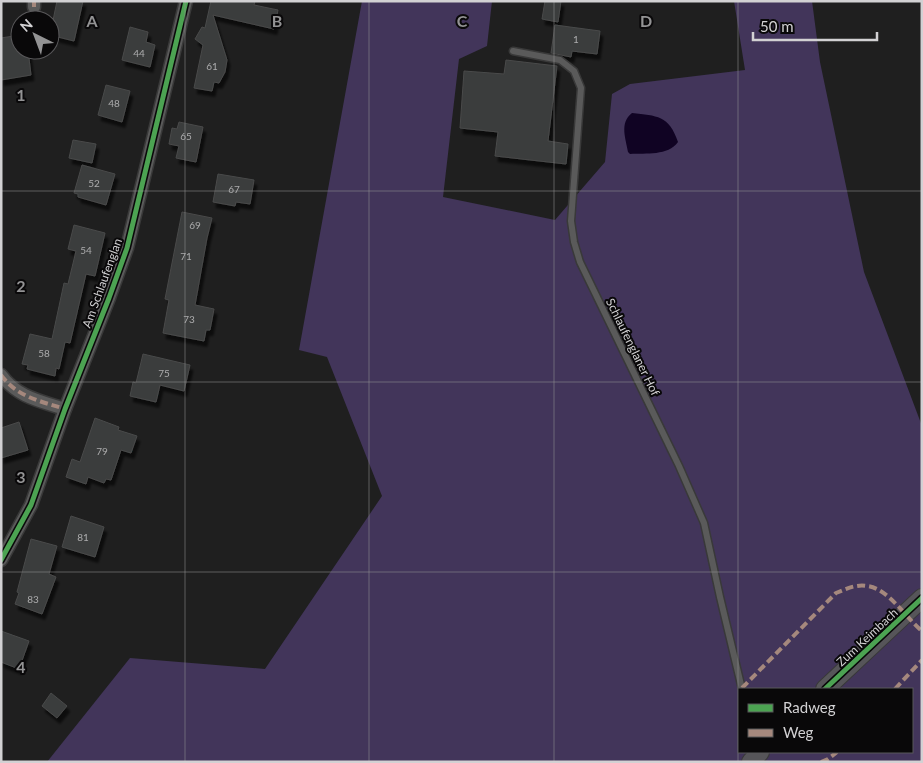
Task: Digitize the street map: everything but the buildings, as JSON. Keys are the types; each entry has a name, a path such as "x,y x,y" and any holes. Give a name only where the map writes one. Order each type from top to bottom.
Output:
{"street":[{"name":"Am Schlaufenglan","path":"1,560 31,505 65,409 127,248 186,1"},
{"path":"1,375 9,386 25,396 65,409"},
{"name":"Zum Keimbach","path":"826,688 918,601"}],"lane":[{"name":"Schlaufenglaner Hof","path":"513,51 560,60 574,71 581,88 571,221 574,242 580,262 680,466 704,523 742,688"}],"shaded area":[{"path":"362,1 492,1 487,46 459,59 443,197 555,220 605,162 612,94 630,84 745,70 734,1 812,1 820,62 864,272 922,426 922,762 47,762 130,658 265,669 382,496 327,357 299,350"},
{"path":"632,113 661,118 671,126 678,142 669,150 663,152 630,154 628,152 624,126"}],"marked path":[{"path":"34,1 34,7"},
{"path":"1,375 22,393 38,401 65,409"},
{"path":"742,688 836,593 851,587 867,586 882,592 922,631"},
{"path":"896,688 922,660"},
{"path":"821,762 836,753"}],"cycle path":[{"path":"1,560 31,505 65,409 127,248 186,1"},
{"path":"826,688 922,598"}]}
